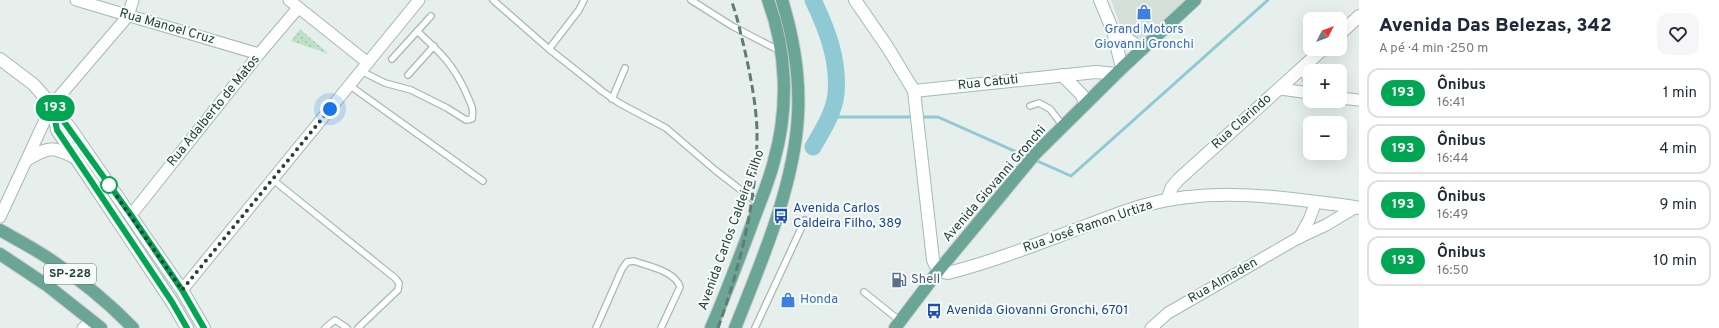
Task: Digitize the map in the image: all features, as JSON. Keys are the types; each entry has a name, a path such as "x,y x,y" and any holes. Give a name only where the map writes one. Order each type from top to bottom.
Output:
{"main road":[{"name":"Avenida Carlos Caldeira Filho","path":"711,328 775,160 784,109 784,66 775,18 768,0"},
{"path":"735,328 765,253 792,161 798,114 796,68 788,19 782,0"},
{"name":"Avenida Giovanni Gronchi","path":"897,324 939,270 1036,153 1119,71 1195,0"},
{"name":"SP-228","path":"0,230 47,257 116,311 133,328"},
{"name":"SP-228","path":"0,254 48,286 92,326"}],"street":[{"name":"Rua Manoel Cruz","path":"76,0 259,54"},
{"path":"0,217 52,105 128,16 133,0"},
{"path":"182,290 419,0"},
{"path":"855,0 888,48 914,91 933,260 939,270"},
{"path":"1100,0 1113,31 1119,71"},
{"path":"291,2 364,67"},
{"name":"Rua Adalberto de Matos","path":"131,215 259,54 291,2"},
{"path":"1347,27 1359,16"},
{"path":"1113,31 1142,49"},
{"name":"Rua Clarindo","path":"1307,64 1316,56"},
{"path":"0,59 32,84 52,105 70,128 182,290 204,328"},
{"name":"Rua Clarindo","path":"1167,200 1172,187 1179,179 1303,68"},
{"name":"Rua Catuti","path":"914,91 1096,72 1119,71"},
{"path":"1062,76 1082,95 1085,104"},
{"path":"1280,89 1303,92"},
{"path":"1347,99 1359,100"},
{"path":"52,105 57,130 172,302 187,328"},
{"path":"57,130 62,128 70,128"},
{"path":"28,159 49,149 59,150 75,158"},
{"name":"Rua José Ramon Urtiza","path":"939,270 948,273 975,267 1119,213 1167,200 1197,196 1234,194 1357,207"},
{"name":"Rua Almaden","path":"1298,238 1309,220 1316,202"},
{"name":"Rua Almaden","path":"1151,328 1168,313 1298,238 1326,226 1357,207"}],"lane":[{"path":"493,0 549,49 612,99 666,128 715,170 759,204"},
{"path":"549,49 584,0"},
{"path":"691,0 732,26 780,51"},
{"path":"392,59 431,16"},
{"path":"364,67 385,83 418,94 447,108 466,120 472,119 474,109 460,80 449,62 417,31"},
{"path":"408,75 434,46"},
{"path":"612,99 625,68"},
{"path":"349,85 484,180"},
{"path":"1030,106 1039,103 1050,109 1063,126"},
{"path":"272,179 395,278 399,283 398,290 358,328"},
{"path":"755,328 805,220"},
{"path":"596,328 622,269 627,262 634,261 672,276 678,282 680,287 661,328"},
{"path":"864,292 897,324"},
{"path":"325,328 334,320 347,328"}],"shaded area":[{"name":"Grand Motors Giovanni Gronchi","path":"1111,0 1185,0 1148,35 1141,38 1133,37 1127,33 1120,24"}],"green space":[{"path":"300,29 329,54 291,41"}],"waterway":[{"path":"813,0 831,45 836,69 836,94 833,108 813,147"},
{"path":"1035,160 1071,176 1268,0"},
{"path":"830,117 914,117"},
{"path":"920,117 938,117 1030,158"}],"railway":[{"path":"718,328 746,233 754,184 757,134 753,90 740,29 731,0"}],"bus line":[{"name":"193","path":"187,328 172,302 57,130 52,105 70,128 131,215 182,290 204,328"}],"place":[{"name":"Grand Motors Giovanni Gronchi","path":"1144,12"},
{"name":"Avenida Carlos Caldeira Filho, 389","path":"781,216"},
{"name":"Shell","path":"899,280"},
{"name":"Honda","path":"788,300"},
{"name":"Avenida Giovanni Gronchi, 6701","path":"934,311"}],"route":[{"path":"109,185 182,290 330,109"}]}
